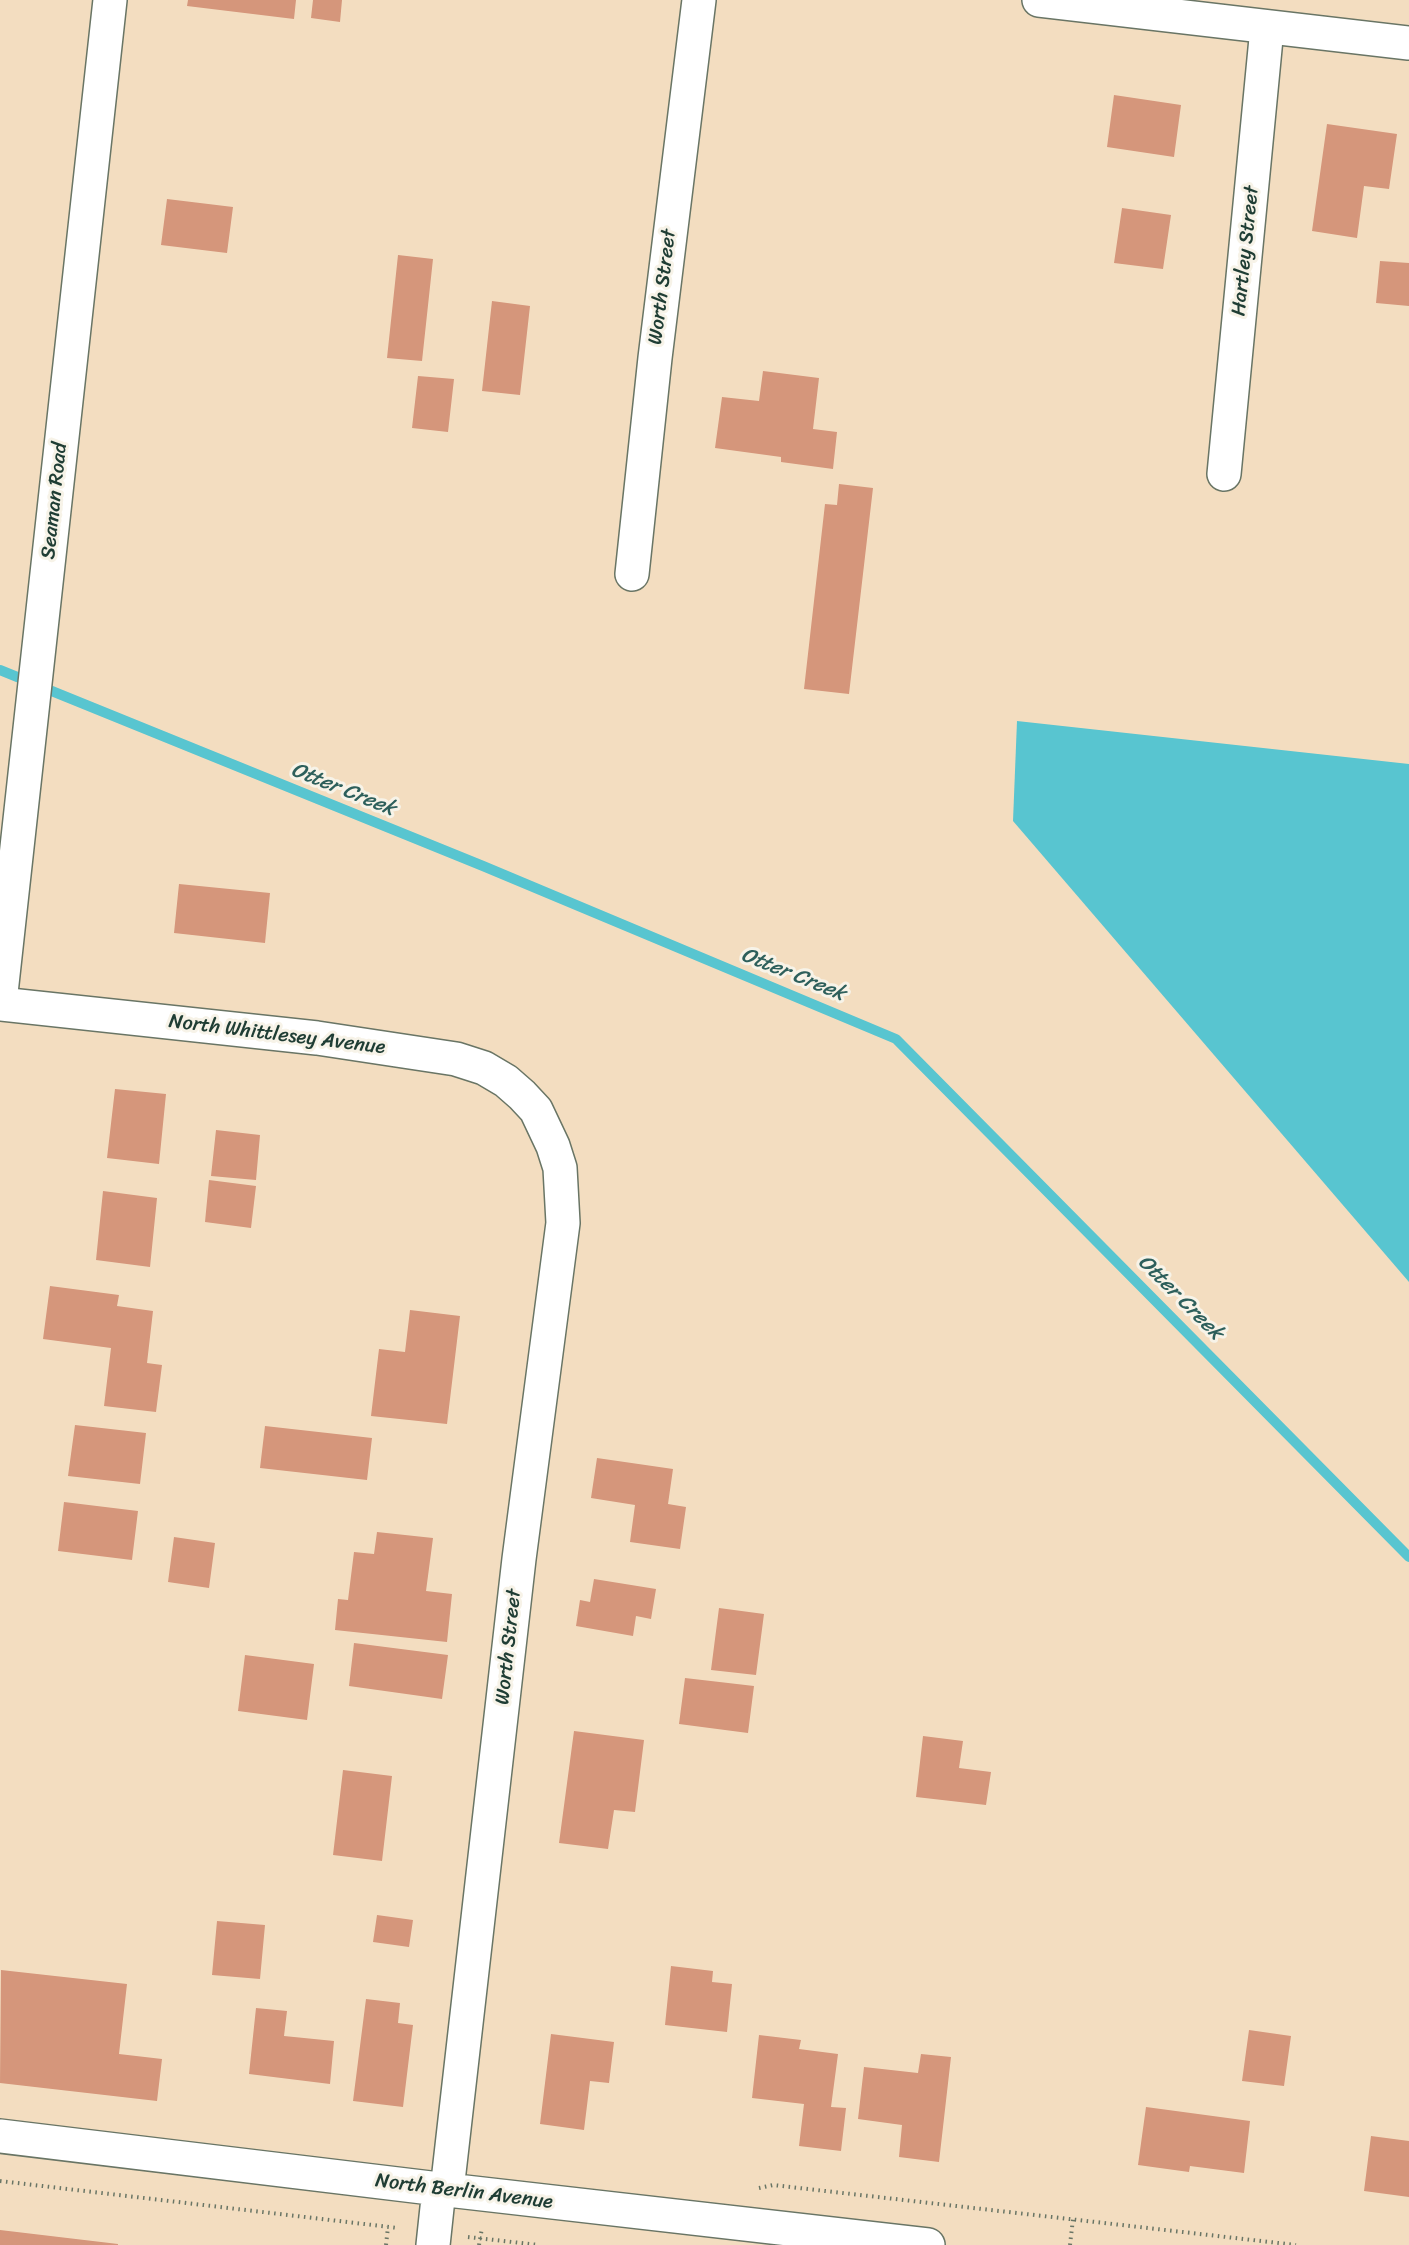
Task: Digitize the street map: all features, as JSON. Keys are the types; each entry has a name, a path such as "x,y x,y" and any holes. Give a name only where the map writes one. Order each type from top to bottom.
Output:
{"street":[{"name":"Seaman Road","path":"0,1003 110,0"},
{"name":"Worth Street","path":"632,574 656,347 699,0"},
{"path":"1039,0 1189,9 1267,28 1409,43"},
{"name":"Hartley Street","path":"1224,474 1267,28"},
{"name":"North Whittlesey Avenue","path":"0,1003 425,1052 484,1068 506,1081 536,1110"},
{"name":"Worth Street","path":"434,2239 443,2190 519,1559 563,1223 560,1168 547,1130 536,1110"},
{"name":"North Berlin Avenue","path":"0,2136 443,2190 928,2245"}],"path":[{"path":"0,2181 388,2227 434,2239 480,2238 539,2245"},
{"path":"1070,2245 1073,2219"},
{"path":"386,2245 388,2227"},
{"path":"479,2245 480,2238"}],"water":[{"path":"1017,721 1409,764 1409,1282 1013,821"}],"building":[{"path":"188,0 296,0 294,19 187,6"},
{"path":"313,0 342,0 340,22 311,18"},
{"path":"1114,95 1181,105 1174,157 1107,147"},
{"path":"1327,124 1397,134 1389,189 1364,186 1357,238 1312,231"},
{"path":"167,199 233,207 227,253 161,245"},
{"path":"1122,208 1171,215 1163,269 1114,263"},
{"path":"398,255 433,259 422,361 387,358"},
{"path":"1380,261 1409,263 1409,306 1376,303"},
{"path":"492,301 530,306 520,395 482,391"},
{"path":"763,371 819,378 813,429 837,432 833,469 781,462 781,457 715,448 722,397 759,401"},
{"path":"418,376 454,379 448,432 412,428"},
{"path":"839,484 873,488 849,694 804,689 825,504 837,505"},
{"path":"179,884 270,893 265,943 174,933"},
{"path":"115,1089 166,1094 159,1164 107,1158"},
{"path":"216,1130 260,1135 256,1180 211,1176"},
{"path":"209,1180 256,1186 251,1228 205,1222"},
{"path":"103,1191 157,1198 150,1267 96,1260"},
{"path":"50,1286 119,1295 117,1306 153,1311 147,1363 162,1365 156,1412 104,1406 111,1348 43,1339"},
{"path":"410,1310 460,1316 447,1424 371,1416 379,1349 405,1352"},
{"path":"75,1425 146,1433 140,1484 68,1476"},
{"path":"265,1426 372,1438 367,1480 260,1468"},
{"path":"597,1458 673,1469 668,1504 686,1507 680,1549 630,1542 635,1505 591,1498"},
{"path":"64,1502 138,1511 132,1560 58,1551"},
{"path":"377,1532 433,1538 426,1591 452,1594 447,1642 335,1630 338,1599 348,1600 354,1552 374,1554"},
{"path":"174,1537 215,1543 209,1588 168,1582"},
{"path":"594,1579 656,1589 651,1619 636,1616 633,1636 576,1626 580,1600 590,1602"},
{"path":"719,1608 764,1614 756,1675 711,1670"},
{"path":"354,1643 448,1655 442,1699 349,1686"},
{"path":"245,1655 314,1664 307,1720 238,1711"},
{"path":"685,1678 754,1686 748,1733 679,1724"},
{"path":"574,1731 644,1740 635,1812 614,1810 608,1849 559,1843"},
{"path":"923,1736 963,1741 959,1768 991,1772 986,1805 916,1797"},
{"path":"343,1770 392,1776 382,1861 333,1855"},
{"path":"377,1915 413,1920 409,1947 373,1942"},
{"path":"217,1921 265,1925 260,1979 212,1975"},
{"path":"671,1966 713,1971 712,1982 732,1984 727,2032 665,2025"},
{"path":"1,1970 127,1984 119,2054 162,2059 157,2101 0,2083"},
{"path":"366,1999 400,2003 398,2023 413,2025 403,2107 353,2101"},
{"path":"256,2008 287,2011 284,2036 334,2041 330,2084 249,2074"},
{"path":"1249,2030 1291,2036 1284,2086 1242,2081"},
{"path":"551,2034 614,2042 609,2083 590,2081 584,2130 540,2124"},
{"path":"759,2035 801,2040 799,2049 838,2054 831,2107 846,2108 841,2151 799,2146 804,2104 752,2098"},
{"path":"921,2054 951,2057 939,2162 899,2157 902,2125 858,2119 864,2067 918,2073"},
{"path":"1146,2107 1250,2121 1244,2173 1190,2166 1189,2172 1138,2165"},
{"path":"1371,2136 1409,2141 1409,2197 1364,2191"},
{"path":"0,2230 118,2244 118,2245 0,2245"}],"waterway":[{"name":"Otter Creek","path":"0,670 483,866 896,1039 1409,1557"}]}
